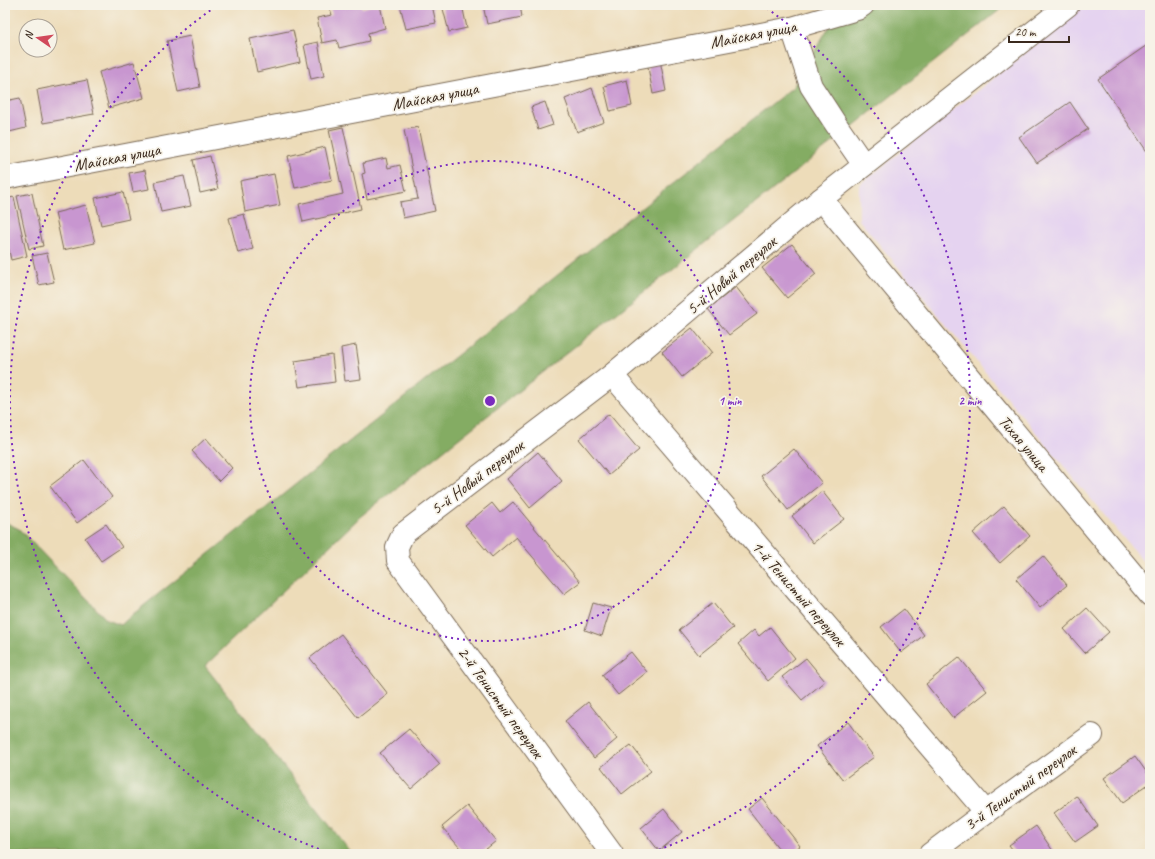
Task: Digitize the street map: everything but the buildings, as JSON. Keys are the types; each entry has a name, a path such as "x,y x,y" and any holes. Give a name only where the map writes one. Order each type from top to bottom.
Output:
{"street":[{"name":"Майская улица","path":"5,178 792,28 857,10 863,5"},
{"name":"5-й Новый переулок","path":"397,547 403,534 612,375 821,199 1068,5"},
{"path":"792,28 812,86 834,123 864,165"},
{"name":"Тихая улица","path":"821,199 1150,595"},
{"name":"1-й Тенистый переулок","path":"612,375 986,812"},
{"name":"2-й Тенистый переулок","path":"397,547 398,561 612,854"},
{"name":"3-й Тенистый переулок","path":"930,854 1092,735"}],"shaded area":[{"path":"1085,5 1150,5 1150,570 859,220 859,185"}],"green space":[{"path":"842,5 1006,5 361,516 205,666 352,854 5,854 5,522 19,529 107,620 121,625 793,87"}]}
